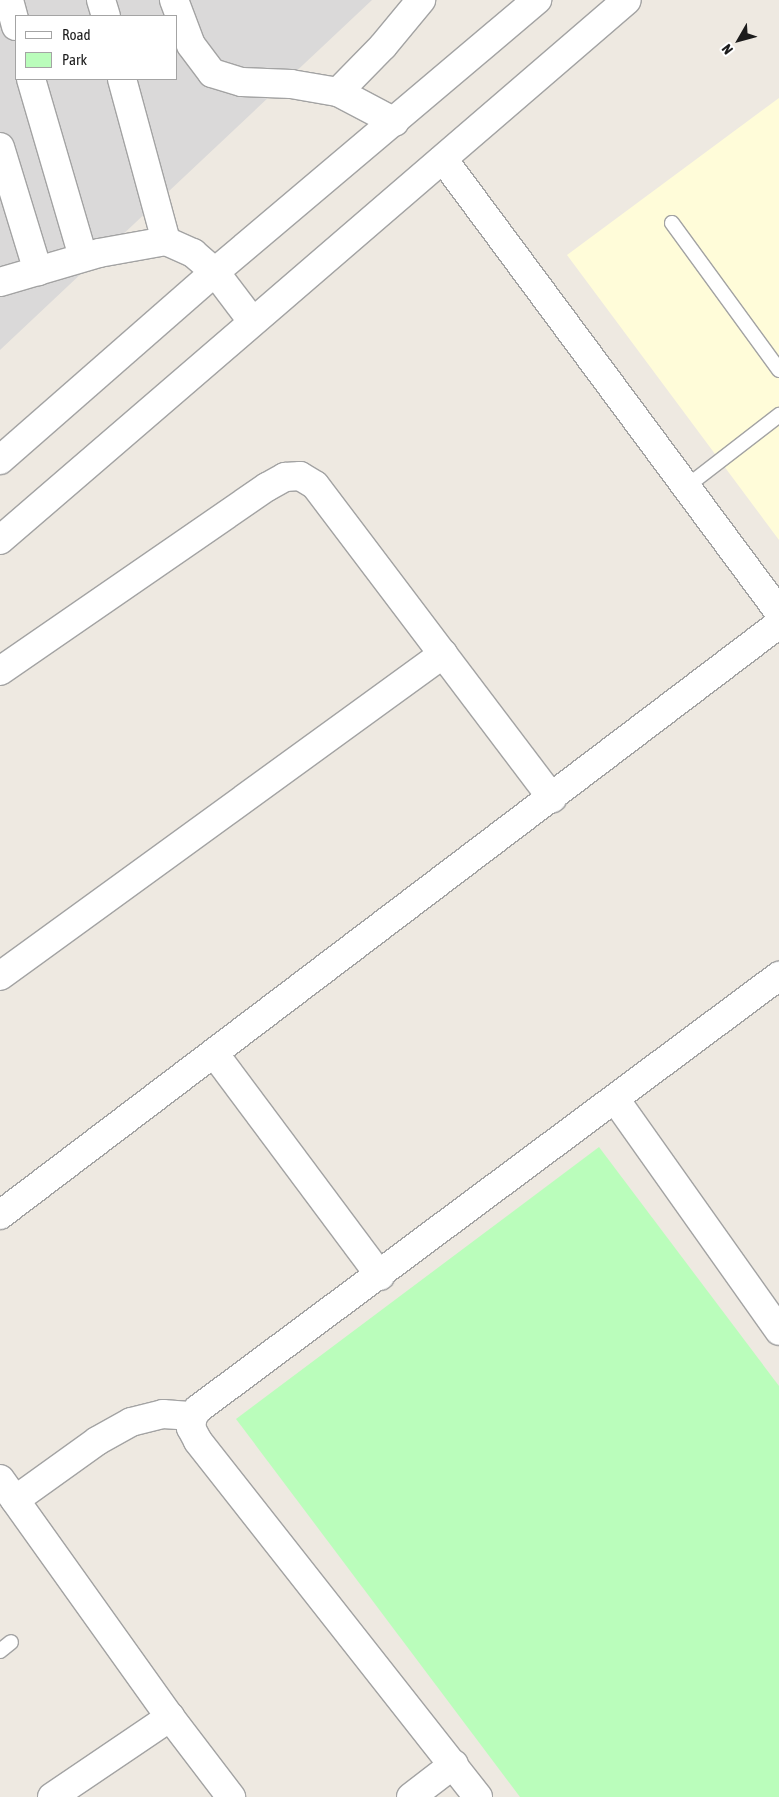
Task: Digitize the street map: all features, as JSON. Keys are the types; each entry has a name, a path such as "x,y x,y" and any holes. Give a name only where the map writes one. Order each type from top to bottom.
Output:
{"street":[{"path":"9,0 15,22"},
{"path":"102,0 106,15"},
{"path":"174,0 191,45 212,73 242,82 291,84 338,92 396,122"},
{"path":"338,92 383,46 421,0"},
{"path":"0,460 215,272 396,122 538,0"},
{"path":"0,540 627,0"},
{"path":"31,80 82,257"},
{"path":"122,80 166,241"},
{"path":"0,147 38,271"},
{"path":"443,159 779,612"},
{"path":"0,282 82,257 143,243 166,241 193,253 215,272 252,322"},
{"path":"0,671 267,488 285,478 300,476 315,484 552,798"},
{"path":"4,1204 214,1053 779,624"},
{"path":"0,976 442,654"},
{"path":"478,1797 454,1764 198,1441 191,1428 193,1416 198,1410 380,1276 779,976"},
{"path":"214,1053 380,1276"},
{"path":"615,1099 779,1331"},
{"path":"193,1416 163,1414 131,1422 8,1490 170,1717 231,1797"},
{"path":"65,1793 170,1717"},
{"path":"411,1797 454,1764"}],"lane":[{"path":"672,224 779,370"},
{"path":"686,487 779,415"}],"shaded area":[{"path":"0,0 372,0 0,350"},
{"path":"779,98 779,540 567,255"}],"green space":[{"path":"599,1147 779,1386 779,1797 520,1797 236,1419"}]}
